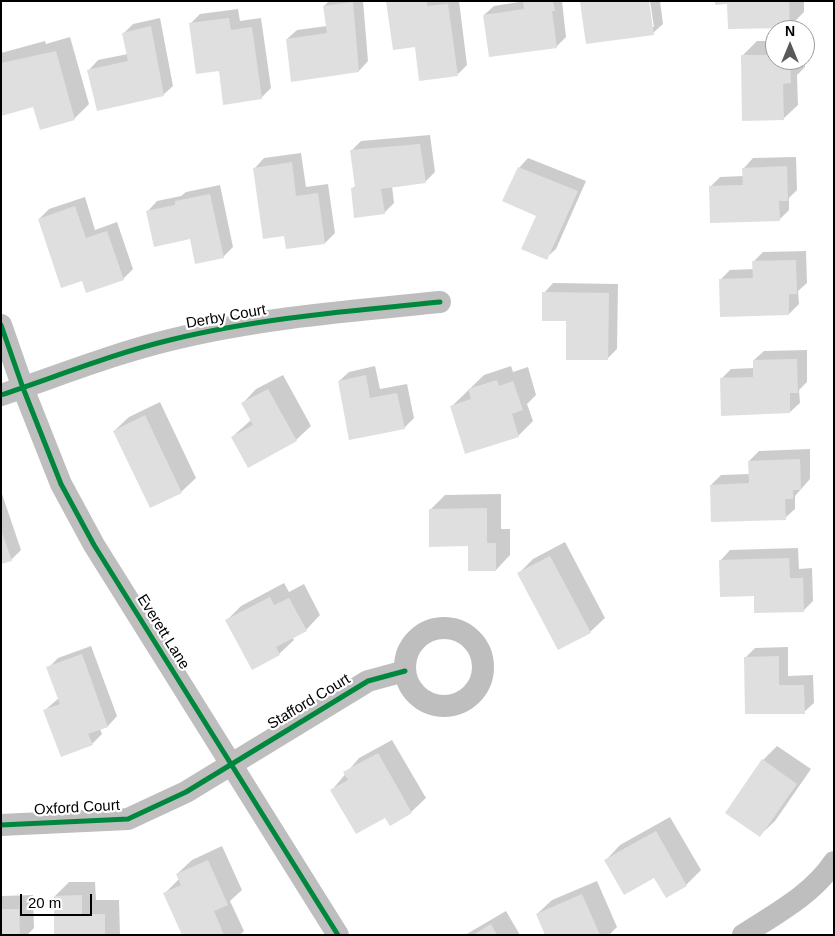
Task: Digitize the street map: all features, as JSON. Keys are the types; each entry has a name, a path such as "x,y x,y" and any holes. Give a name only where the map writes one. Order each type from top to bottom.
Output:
{"street":[{"name":"Derby Court","path":"1,395 81,366 170,340 301,316 440,302"},
{"name":"Everett Lane","path":"1,325 23,388 61,484 94,545 338,935"},
{"name":"Stafford Court","path":"231,764 368,681 405,671"},
{"name":"Oxford Court","path":"1,825 128,819 186,792 231,764"},
{"path":"743,935 792,904 831,873"}],"building":[{"path":"386,1 427,1 427,6 448,4 458,76 419,81 415,47 393,50"},
{"path":"523,1 553,1 555,11 552,11 557,48 489,57 483,15 524,9"},
{"path":"649,1 654,35 586,44 580,2"},
{"path":"715,1 789,1 790,20 765,20 765,28 728,29 727,4 715,5"},
{"path":"353,2 359,72 291,82 286,39 327,33 323,6"},
{"path":"229,18 231,30 252,27 262,99 223,105 219,71 196,74 189,23"},
{"path":"151,26 164,96 97,111 87,70 128,61 122,33"},
{"path":"56,51 75,120 40,130 33,107 1,116 1,63"},
{"path":"741,55 765,55 765,70 790,70 791,83 783,84 784,120 742,121"},
{"path":"420,144 426,183 381,189 385,214 354,218 351,188 355,187 350,150"},
{"path":"292,162 296,196 318,193 325,244 286,249 284,236 263,239 253,168"},
{"path":"787,166 788,201 779,201 780,221 710,223 709,186 743,185 742,168"},
{"path":"518,167 578,191 547,260 521,249 536,216 502,201"},
{"path":"210,194 224,258 195,264 190,239 154,247 146,211 175,205 175,201"},
{"path":"75,206 86,238 107,231 124,280 86,293 82,281 61,288 38,219"},
{"path":"796,260 797,294 789,294 789,315 720,317 719,279 753,278 752,261"},
{"path":"542,292 609,293 608,360 566,360 566,321 542,321"},
{"path":"797,359 798,393 790,393 790,413 721,416 720,378 753,377 753,360"},
{"path":"366,375 370,398 397,393 405,429 349,440 338,381"},
{"path":"497,380 499,386 513,381 523,410 512,414 519,437 465,454 450,406 471,399 468,389"},
{"path":"268,389 297,441 248,468 231,437 253,425 241,403"},
{"path":"145,415 182,493 150,508 113,431"},
{"path":"800,459 801,490 793,490 793,499 785,499 786,520 711,522 710,485 749,483 748,461"},
{"path":"487,508 487,543 496,543 496,571 468,571 468,546 429,547 429,509"},
{"path":"1,530 12,561 1,564"},
{"path":"550,556 591,633 558,650 517,573"},
{"path":"789,558 790,578 803,578 804,612 754,613 754,596 720,597 719,560"},
{"path":"270,597 274,605 289,598 307,631 276,647 280,655 252,670 225,620"},
{"path":"82,654 108,727 88,734 93,745 61,757 43,710 60,704 46,667"},
{"path":"779,656 779,685 804,685 805,714 745,714 744,657"},
{"path":"378,753 412,813 390,826 385,818 356,834 330,790 348,780 343,772"},
{"path":"762,759 797,784 760,837 725,813"},
{"path":"656,831 687,886 666,898 654,878 624,895 604,860"},
{"path":"208,860 228,905 214,911 224,935 182,935 163,893 181,885 176,874"},
{"path":"582,894 600,935 545,935 536,914"},
{"path":"82,895 82,914 105,914 105,935 54,935 54,896"},
{"path":"1,909 19,909 20,935 1,935"},
{"path":"491,924 497,935 473,935"}],"cycle path":[{"path":"1,395 127,352 203,332 305,316 440,302"},
{"path":"1,325 23,388 61,484 94,545 338,935"},
{"path":"1,825 128,819 186,792 368,681 405,671"}]}
